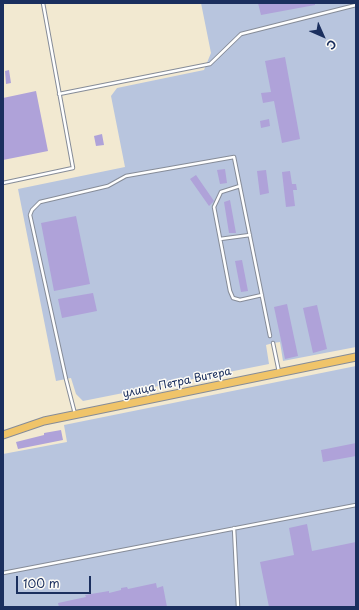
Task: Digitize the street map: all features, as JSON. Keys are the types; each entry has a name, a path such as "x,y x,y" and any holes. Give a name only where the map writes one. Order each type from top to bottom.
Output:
{"main road":[{"name":"улица Петра Витера","path":"3,435 44,421 356,357"}],"lane":[{"path":"3,183 73,168 43,3"},
{"path":"59,94 210,64 241,34 356,5"},
{"path":"75,415 30,215 32,210 40,202 108,186 126,176 234,156 270,336"},
{"path":"240,186 221,192 214,207 230,291 233,298 240,300 262,295"},
{"path":"220,239 250,235"},
{"path":"273,343 279,373"},
{"path":"3,573 356,505"},
{"path":"234,528 238,607"}],"shaded area":[{"path":"201,3 356,3 356,347 283,361 280,342 273,343 266,345 269,364 83,401 76,394 71,378 56,381 18,189 125,167 111,96 117,88 204,70 211,53"},
{"path":"356,366 356,607 3,607 3,454 67,442 64,425"}],"building":[{"path":"258,3 315,3 315,5 261,15"},
{"path":"285,57 300,139 282,143 274,101 263,103 261,93 271,92 265,61"},
{"path":"9,70 11,83 6,84 5,71"},
{"path":"36,91 48,151 3,160 3,98"},
{"path":"269,119 270,126 261,128 260,121"},
{"path":"102,134 104,145 96,146 94,136"},
{"path":"225,169 227,183 220,184 217,170"},
{"path":"266,170 269,193 260,195 257,171"},
{"path":"290,171 292,184 296,184 297,190 293,190 295,206 286,207 282,172"},
{"path":"196,175 214,201 209,206 190,179"},
{"path":"230,200 236,233 229,233 224,202"},
{"path":"76,216 90,284 54,291 41,223"},
{"path":"242,260 248,291 241,292 235,261"},
{"path":"93,293 97,311 62,318 58,299"},
{"path":"287,304 298,356 285,359 274,307"},
{"path":"317,305 327,349 313,353 303,308"},
{"path":"61,430 63,440 18,449 16,442 44,435 44,433"},
{"path":"356,443 356,456 323,462 321,450"},
{"path":"307,524 312,551 356,542 356,607 269,607 260,562 294,555 289,528"},
{"path":"156,583 157,588 163,586 167,607 59,607 58,603 86,597 85,595 109,591 109,593 121,590 121,588 127,587 128,589"}]}
